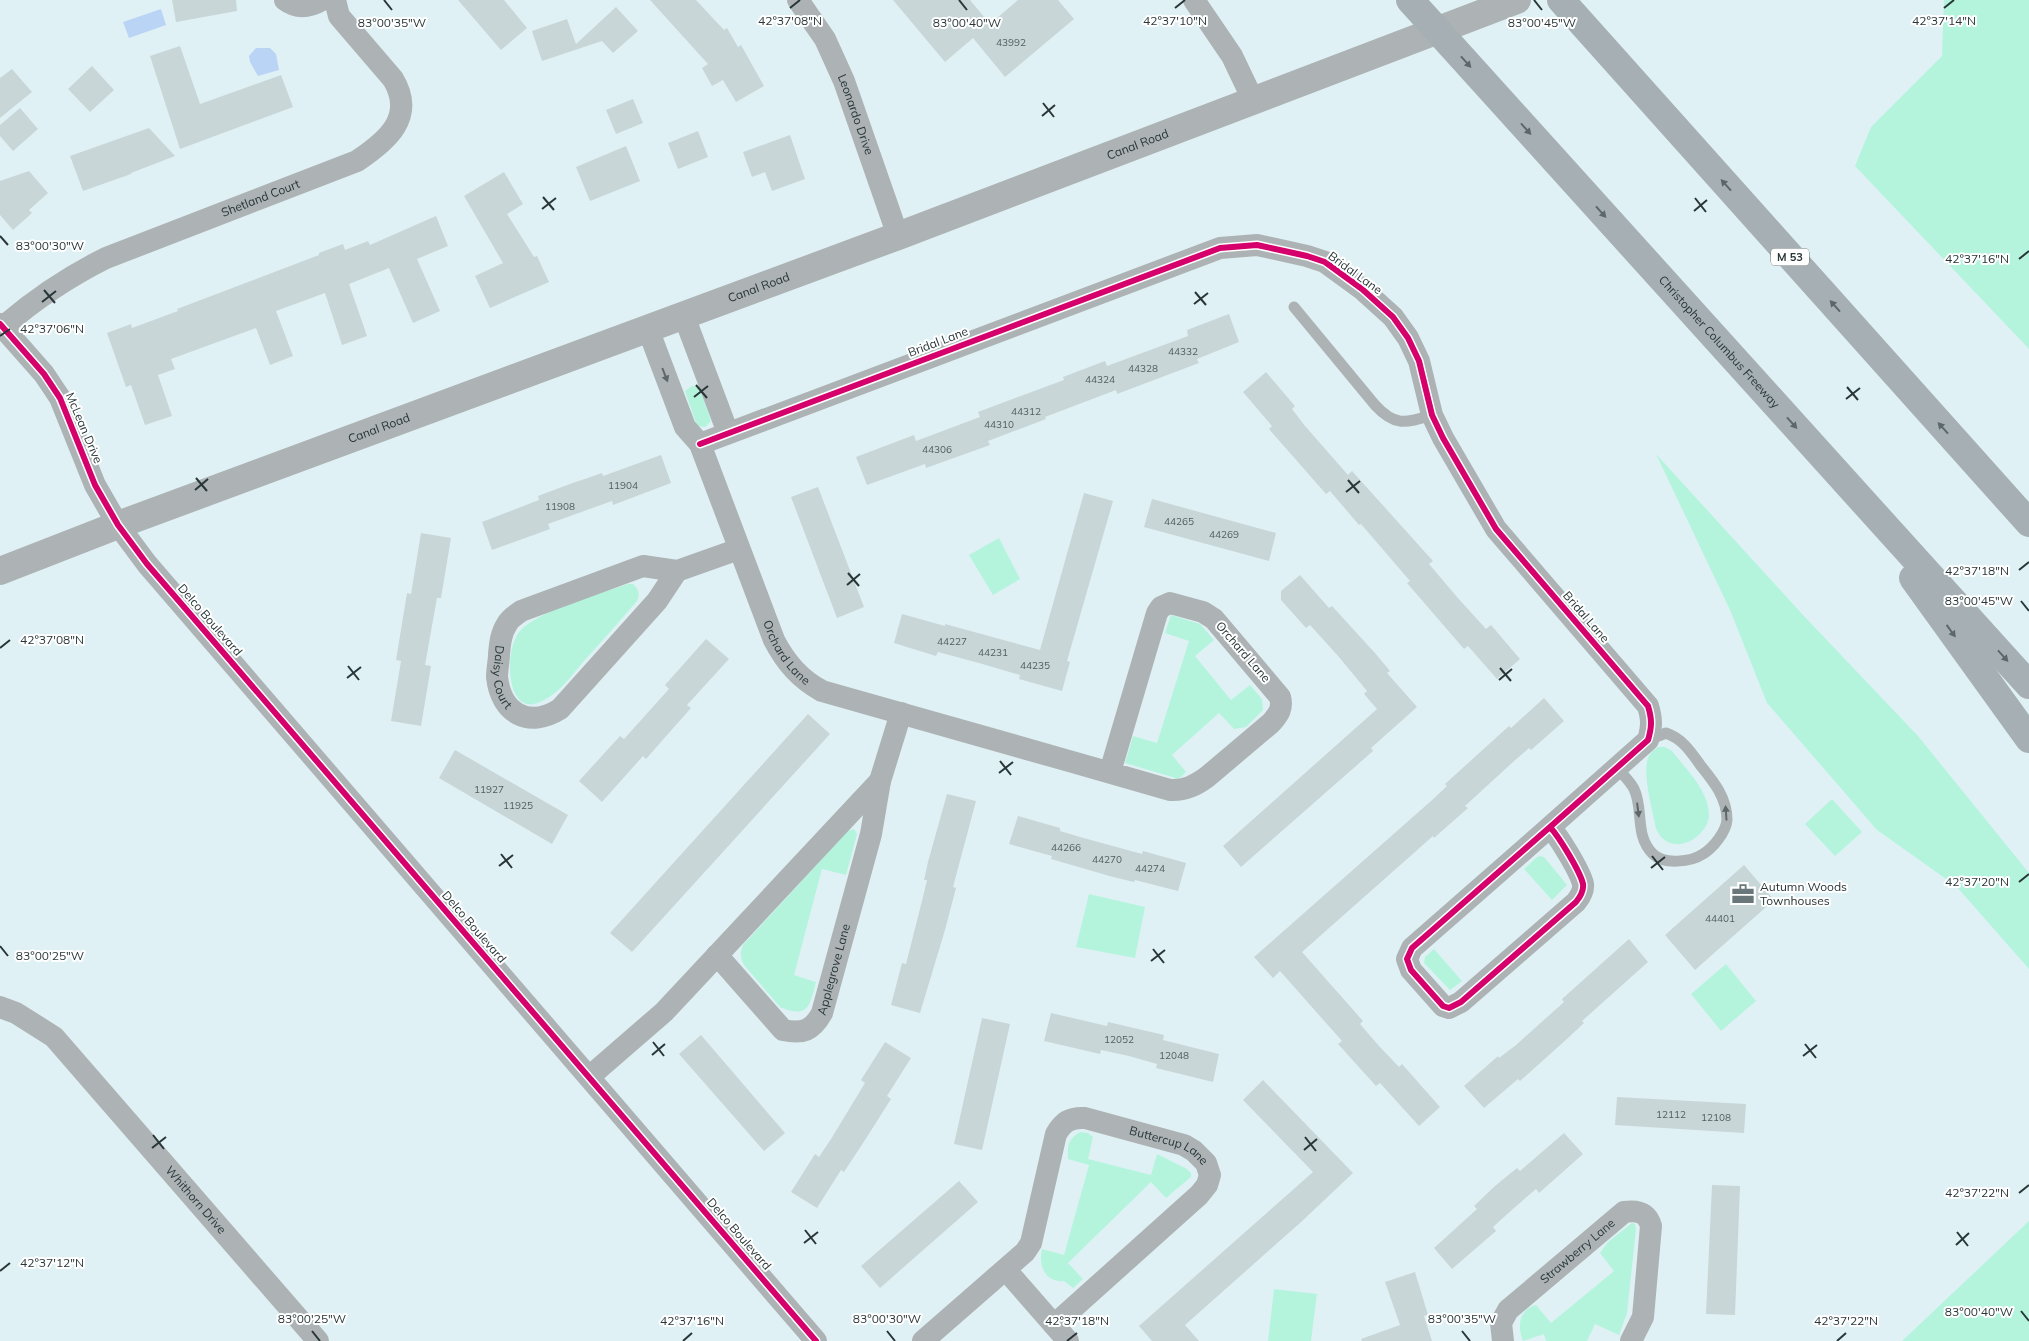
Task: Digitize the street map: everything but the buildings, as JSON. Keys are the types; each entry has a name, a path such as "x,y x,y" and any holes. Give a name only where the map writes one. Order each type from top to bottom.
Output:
{"highway":[{"name":"Christopher Columbus Freeway","path":"1410,0 2029,685"},
{"name":"M 53","path":"1561,0 2029,523"},
{"path":"1830,464 2029,739"},
{"path":"1976,464 2029,518"}],"street":[{"name":"Shetland Court","path":"1,325 77,272 106,258 357,161 387,139 396,127 401,113 402,100 399,89 393,79 337,8 323,10 314,3 297,6 284,0"},
{"name":"Leonardo Drive","path":"798,0 825,39 844,81 898,236"},
{"path":"1194,0 1232,56 1253,100"},
{"name":"Canal Road","path":"0,570 898,236 1517,0"},
{"name":"Bridal Lane","path":"700,444 1220,248 1256,245 1276,248 1325,262 1362,289 1393,317 1408,338 1419,361 1432,415 1443,438 1496,529 1648,706"},
{"path":"684,316 728,433"},
{"name":"McLean Drive","path":"1,325 44,374 60,398 95,485 118,525"},
{"name":"Orchard Lane","path":"648,329 684,427 700,444 771,633 782,655 807,683 822,691 1170,790 1185,789 1208,778 1279,714 1282,706 1280,696 1214,619 1203,612 1170,603 1165,604 1157,612 1110,772"},
{"name":"Delco Boulevard","path":"118,525 147,564 816,1341"},
{"path":"678,572 739,549"},
{"name":"Daisy Court","path":"643,566 678,572 657,601 560,709 550,715 528,719 515,712 508,705 499,686 497,674 503,633 507,623 514,616 643,566"},
{"path":"1550,826 1583,884 1582,893 1576,902 1461,1002 1449,1008 1443,1006 1411,970 1407,959 1412,948 1550,826 1617,768 1648,740 1652,728 1652,718 1648,706"},
{"name":"Applegrove Lane","path":"717,955 783,1030 795,1032 807,1030 816,1023 822,1013 871,834 880,781 901,713"},
{"name":"Applegrove Lane","path":"589,1077 664,1012 880,781"},
{"name":"Whithorn Drive","path":"0,1007 16,1013 54,1037 318,1341"},
{"name":"Buttercup Lane","path":"924,1341 1006,1270 1025,1252 1031,1243 1056,1134 1066,1120 1085,1118 1184,1145 1201,1156 1206,1163 1210,1175 1207,1185 1199,1195 1061,1333 1006,1270"},
{"name":"Strawberry Lane","path":"1503,1341 1501,1323 1508,1310 1624,1212 1633,1210 1642,1212 1649,1219 1651,1226 1643,1317 1631,1341"}],"lane":[{"path":"1294,307 1375,405 1389,419 1407,421 1432,415"},
{"path":"1617,768 1634,788 1641,832 1646,844 1654,855 1665,861 1682,861 1704,854 1721,836 1727,822 1725,802 1717,786 1682,741 1648,706"},
{"path":"1648,740 1666,733 1682,741"},
{"path":"844,819 854,816 862,817 867,823 871,834"}],"green space":[{"path":"1944,0 2029,0 2029,349 1855,166 1871,127 1942,56"},
{"path":"692,386 699,386 711,421 705,427 697,426 685,391"},
{"path":"1656,454 1803,615 1918,736 2029,873 2029,969 1956,886 1877,830 1767,703 1730,610"},
{"path":"999,538 1020,579 993,595 969,555"},
{"path":"628,584 633,584 638,590 637,601 564,684 547,699 540,702 528,704 520,700 514,691 510,665 511,652 520,631 541,616"},
{"path":"1171,615 1200,624 1214,640 1195,656 1231,700 1250,685 1262,699 1263,710 1246,727 1234,729 1219,713 1172,755 1186,772 1179,779 1125,763 1133,736 1157,743 1189,641 1165,633"},
{"path":"1658,747 1665,747 1672,751 1696,781 1708,806 1709,815 1705,828 1694,839 1680,844 1666,841 1656,829 1647,783 1646,765 1650,755"},
{"path":"1832,799 1862,832 1835,856 1805,824"},
{"path":"854,829 857,834 846,875 822,869 794,975 816,982 812,998 802,1011 797,1012 780,1007 744,965 741,955 743,945 848,831"},
{"path":"1537,857 1545,858 1567,885 1552,900 1524,869"},
{"path":"1089,894 1145,907 1135,958 1076,947"},
{"path":"1434,949 1462,981 1450,990 1424,963 1425,957"},
{"path":"1726,964 1756,1001 1721,1031 1691,994"},
{"path":"1080,1132 1088,1133 1093,1137 1088,1159 1151,1175 1157,1154 1187,1169 1191,1173 1191,1177 1166,1198 1151,1182 1068,1263 1083,1279 1073,1288 1064,1281 1052,1279 1044,1272 1041,1255 1042,1249 1064,1255 1089,1165 1068,1159 1069,1143"},
{"path":"2029,1221 2029,1341 1902,1341"},
{"path":"1632,1223 1635,1224 1636,1229 1627,1313 1619,1335 1595,1324 1587,1341 1546,1341 1544,1334 1523,1341 1520,1325 1526,1310 1536,1305 1551,1323 1614,1271 1600,1253 1608,1242"},
{"path":"1274,1289 1317,1294 1311,1341 1268,1341"}],"water":[{"path":"161,9 166,25 129,38 123,22"},
{"path":"256,48 270,48 276,54 279,70 258,76 250,62 249,56"}],"cycle path":[{"path":"700,444 1220,248 1257,245 1325,262 1362,289 1393,317 1408,338 1419,361 1432,415 1443,438 1496,529 1648,706 1650,715 1651,727 1648,740 1550,827 1569,854 1581,878 1583,889 1576,902 1461,1002 1449,1008 1443,1006 1411,970 1407,959 1412,948 1550,827"},
{"path":"0,324 44,374 60,398 95,485 118,525 147,564 816,1341"}],"place":[{"name":"Autumn Woods Townhouses","path":"1743,894"}]}
